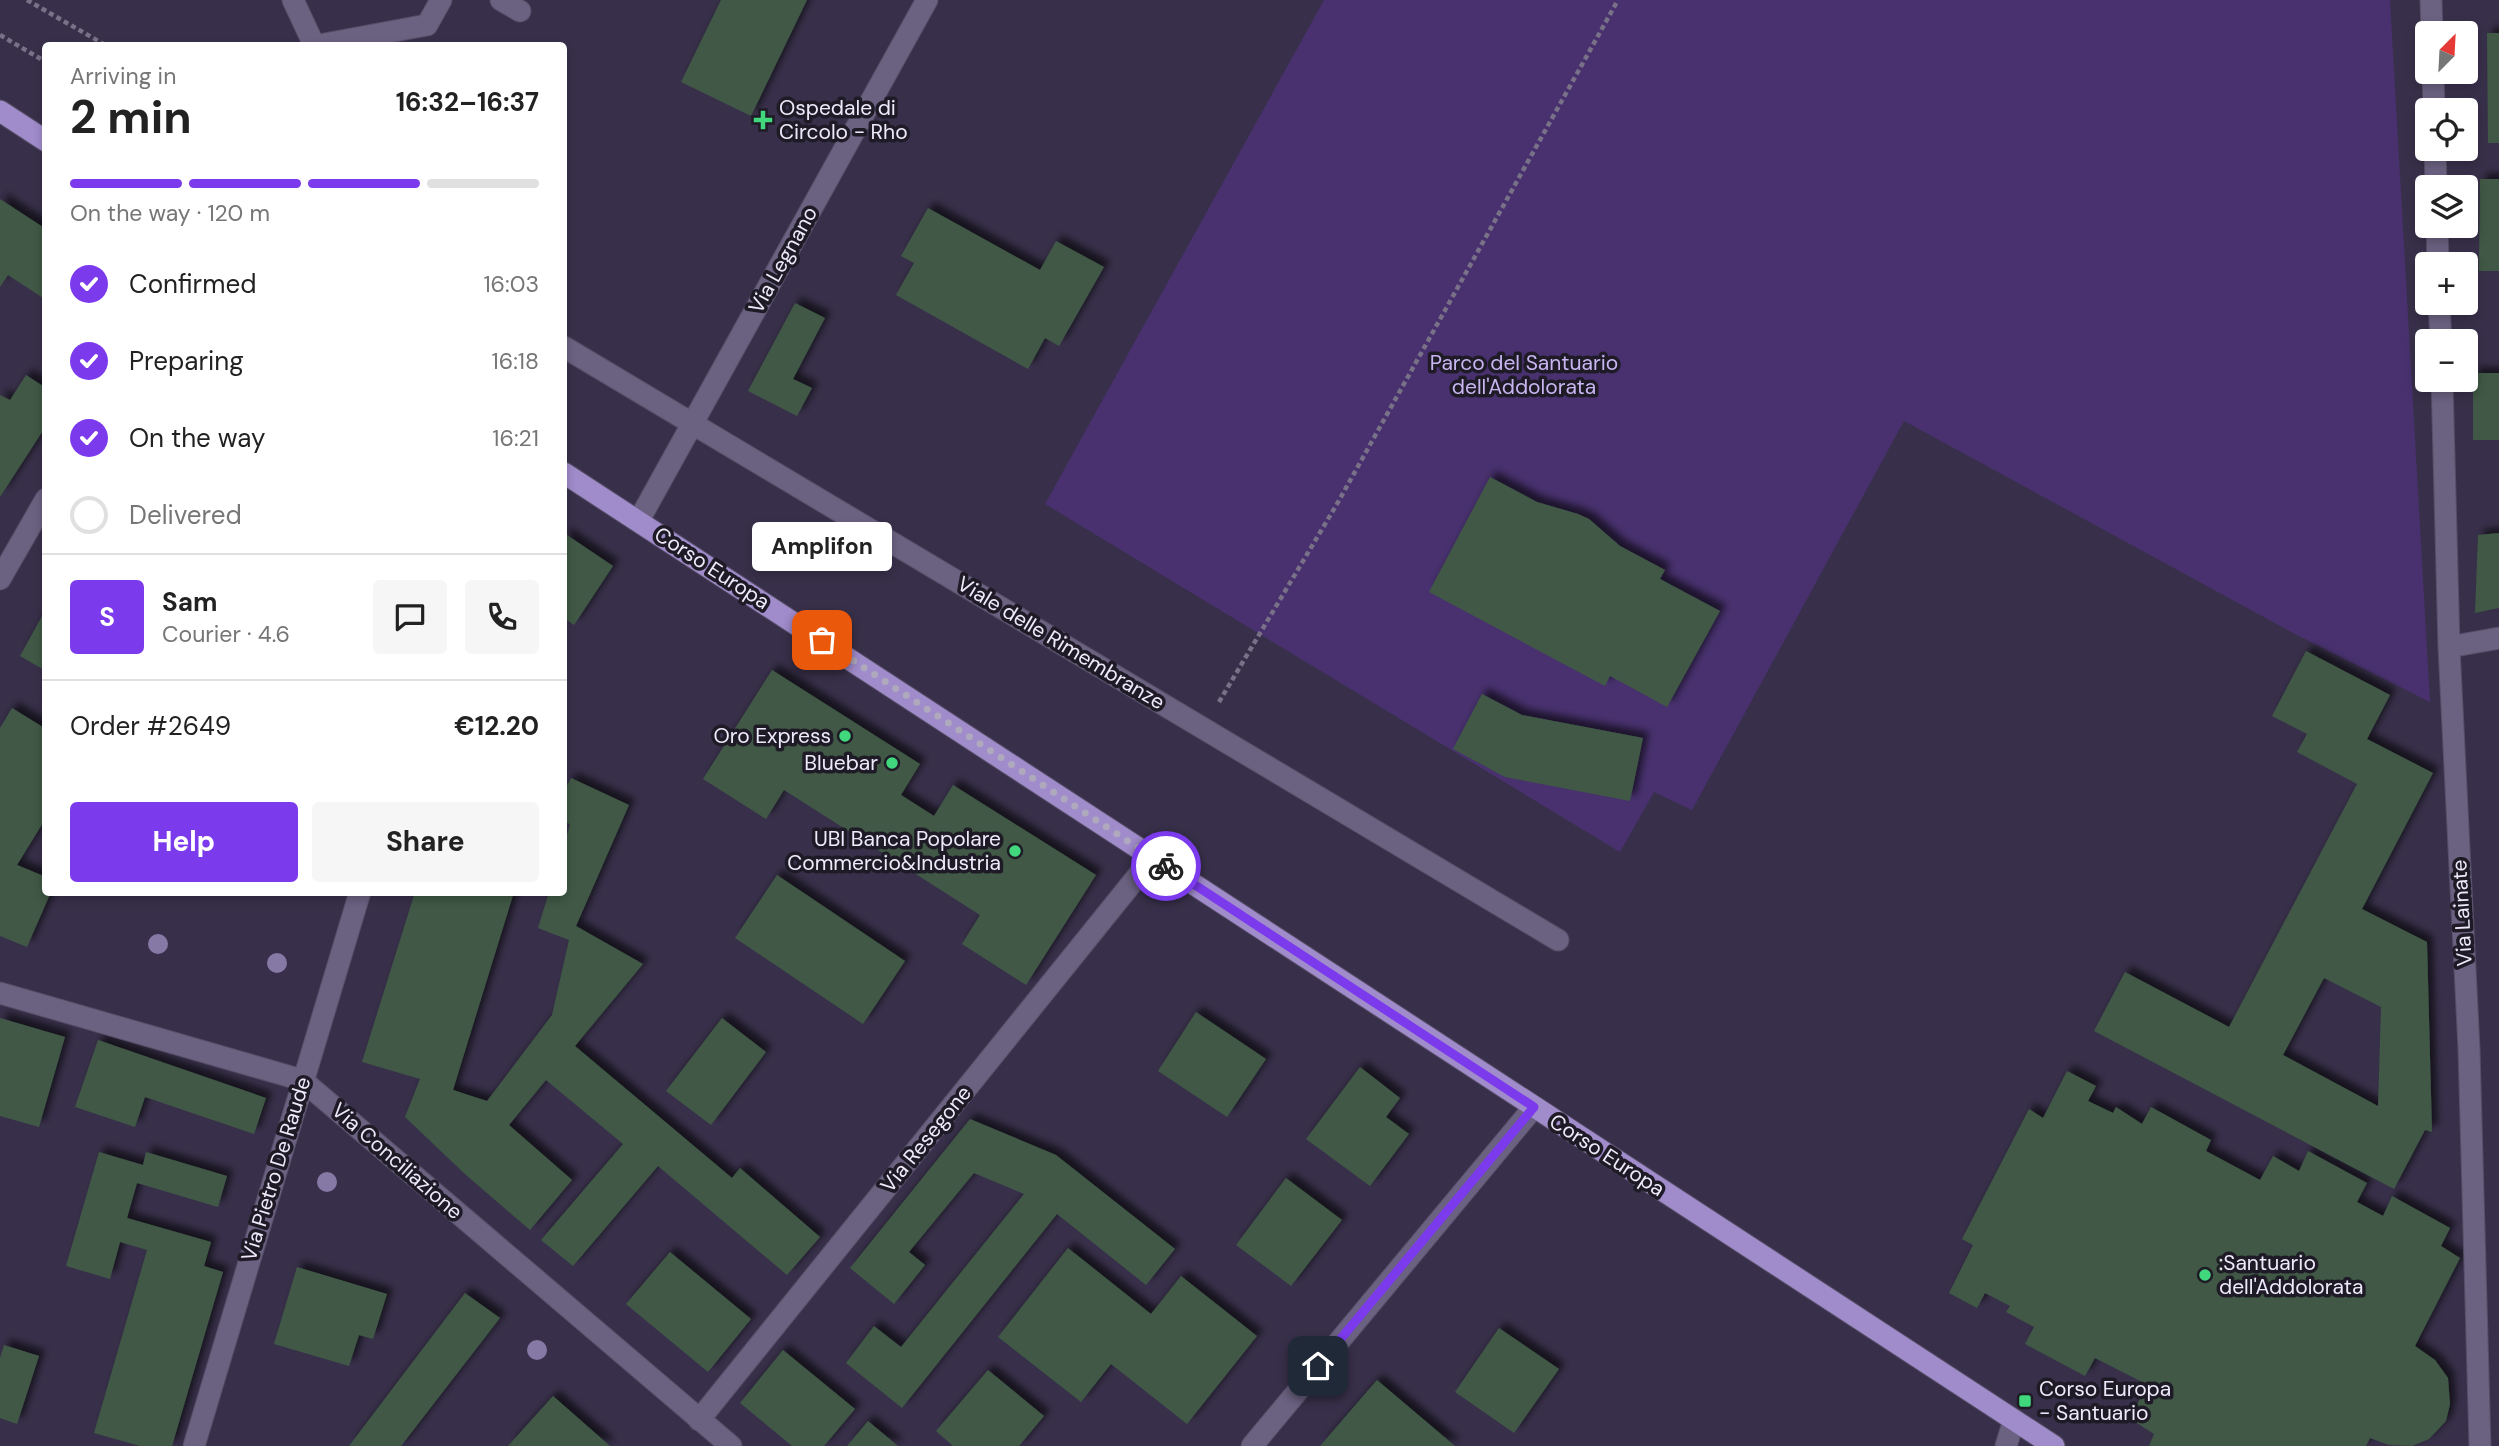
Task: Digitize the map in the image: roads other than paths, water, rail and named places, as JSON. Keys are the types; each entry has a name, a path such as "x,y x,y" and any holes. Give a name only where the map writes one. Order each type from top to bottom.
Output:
{"main road":[{"path":"0,111 42,138"},
{"name":"Corso Europa","path":"567,474 2054,1446"}],"street":[{"path":"293,0 313,42"},
{"path":"331,42 427,25 441,0"},
{"path":"501,0 520,11"},
{"name":"Via Legnano","path":"639,520 926,0"},
{"path":"2431,0 2432,21"},
{"name":"Viale delle Rimembranze","path":"567,348 1558,940"},
{"name":"Via Lainate","path":"2442,392 2449,647 2469,1049 2480,1446"},
{"path":"0,579 42,506"},
{"path":"2449,647 2499,638"},
{"name":"Via Resegone","path":"699,1420 1153,857"},
{"name":"Via Pietro De Raude","path":"194,1446 359,896"},
{"name":"Via Conciliazione","path":"0,993 302,1080 731,1446"},
{"path":"1252,1446 1534,1107"},
{"path":"2006,1446 2014,1420"}],"place":[{"name":"Ospedale di Circolo - Rho","path":"763,120"},
{"name":"Amplifon","path":"822,640"},
{"name":"Oro Express","path":"845,736"},
{"name":"Bluebar","path":"892,763"},
{"name":"UBI Banca Popolare Commercio&Industria","path":"1015,851"},
{"name":":Santuario dell'Addolorata","path":"2205,1275"},
{"name":"Corso Europa - Santuario","path":"2025,1401"}],"park label":[{"name":"Parco del Santuario dell'Addolorata","path":"1524,375"}]}
